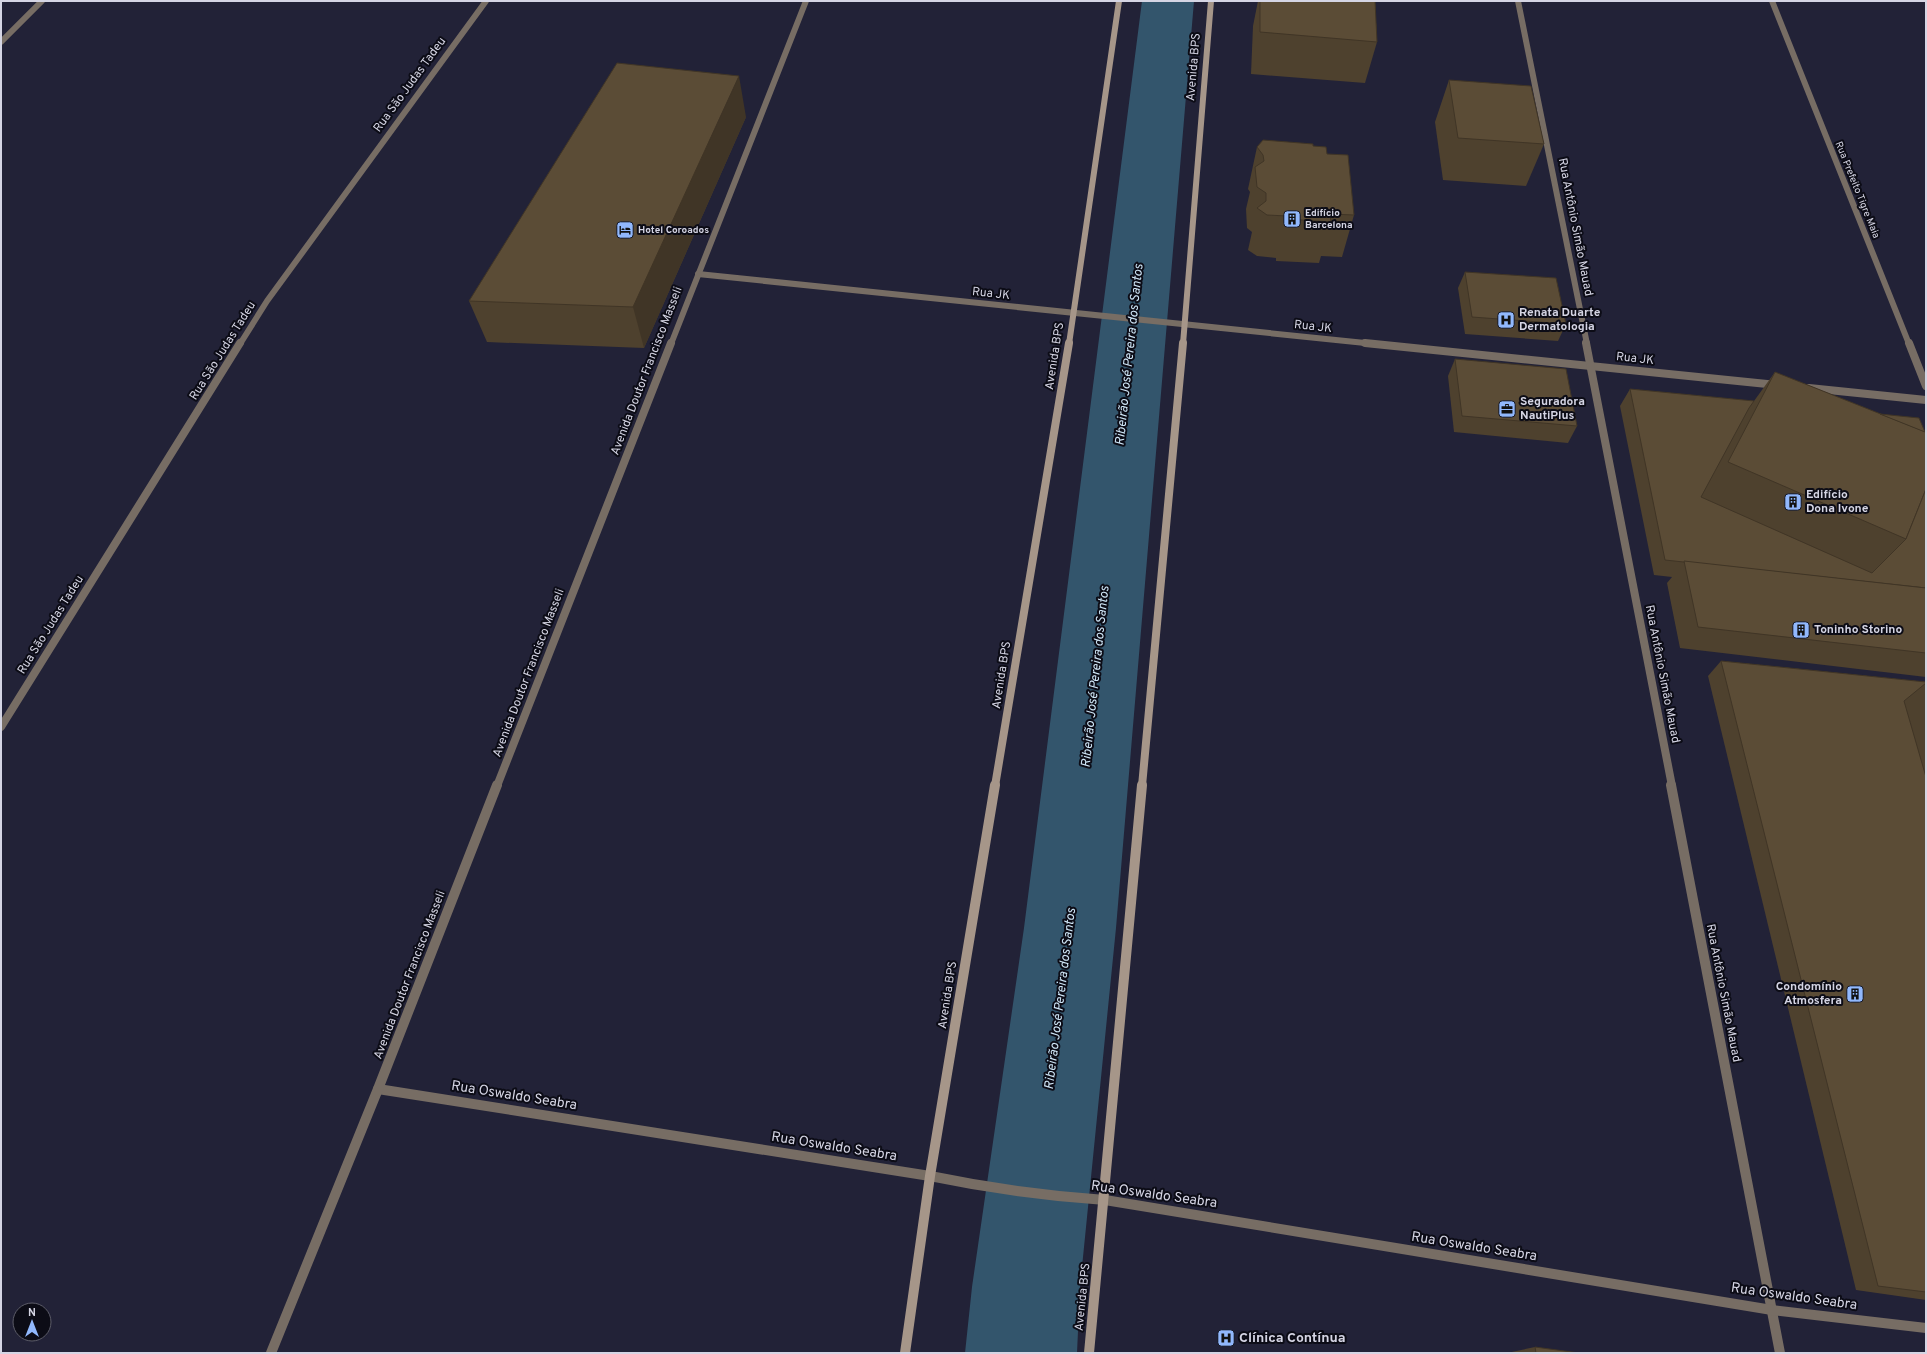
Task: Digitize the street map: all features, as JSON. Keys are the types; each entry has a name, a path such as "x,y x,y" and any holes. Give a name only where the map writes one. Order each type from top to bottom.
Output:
{"main road":[{"name":"Avenida BPS","path":"905,1353 930,1176 1074,314 1119,1"},
{"name":"Avenida BPS","path":"1089,1353 1185,325 1211,1"}],"street":[{"path":"1,42 42,1"},
{"name":"Rua São Judas Tadeu","path":"1,727 267,301 486,1"},
{"name":"Avenida Doutor Francisco Masseli","path":"271,1353 378,1089 806,1"},
{"name":"Rua Antônio Simão Mauad","path":"1518,1 1591,366 1780,1353"},
{"name":"Rua Prefeito Tigre Maia","path":"1772,1 1926,386"},
{"name":"Rua JK","path":"698,274 1074,314 1786,386"},
{"path":"1801,387 1926,400"},
{"name":"Rua Oswaldo Seabra","path":"378,1089 930,1176 965,1183 1070,1198 1104,1200 1772,1310 1926,1328"}],"building":[{"path":"1260,1 1375,1 1377,42 1260,32"},
{"name":"Hotel Coroados","path":"617,63 739,76 633,307 469,301"},
{"path":"1449,80 1531,86 1544,144 1458,138"},
{"path":"1263,140 1313,144 1313,146 1326,147 1327,154 1348,155 1354,215 1330,214 1331,222 1287,219 1287,216 1267,215 1257,208 1266,201 1266,193 1257,187 1255,167 1264,161 1263,155 1257,147"},
{"path":"1465,272 1556,278 1566,324 1472,317"},
{"name":"Seguradora NautiPlus","path":"1455,359 1566,369 1577,426 1462,416"},
{"path":"1775,372 1926,432 1926,489 1906,539 1728,462"},
{"path":"1630,389 1754,401 1701,497 1872,573 1906,539 1926,489 1926,588 1665,560"},
{"path":"1880,414 1919,418 1925,432"},
{"path":"1684,561 1926,588 1926,653 1698,627"},
{"name":"Condomínio Atmosfera","path":"1721,661 1926,682 1904,701 1926,777 1926,1292 1878,1286"},
{"path":"1535,1347 1579,1353 1536,1353"}],"waterway":[{"name":"Ribeirão José Pereira dos Santos","path":"1021,1353 1026,1287 1070,928 1168,1"}],"place":[{"name":"Edifício Barcelona","path":"1292,219"},
{"name":"Hotel Coroados","path":"625,230"},
{"name":"Renata Duarte Dermatologia","path":"1506,320"},
{"name":"Seguradora NautiPlus","path":"1507,409"},
{"name":"Edifício Dona Ivone","path":"1793,502"},
{"name":"Toninho Storino","path":"1801,630"},
{"name":"Condomínio Atmosfera","path":"1855,994"},
{"name":"Clínica Contínua","path":"1226,1338"}]}
